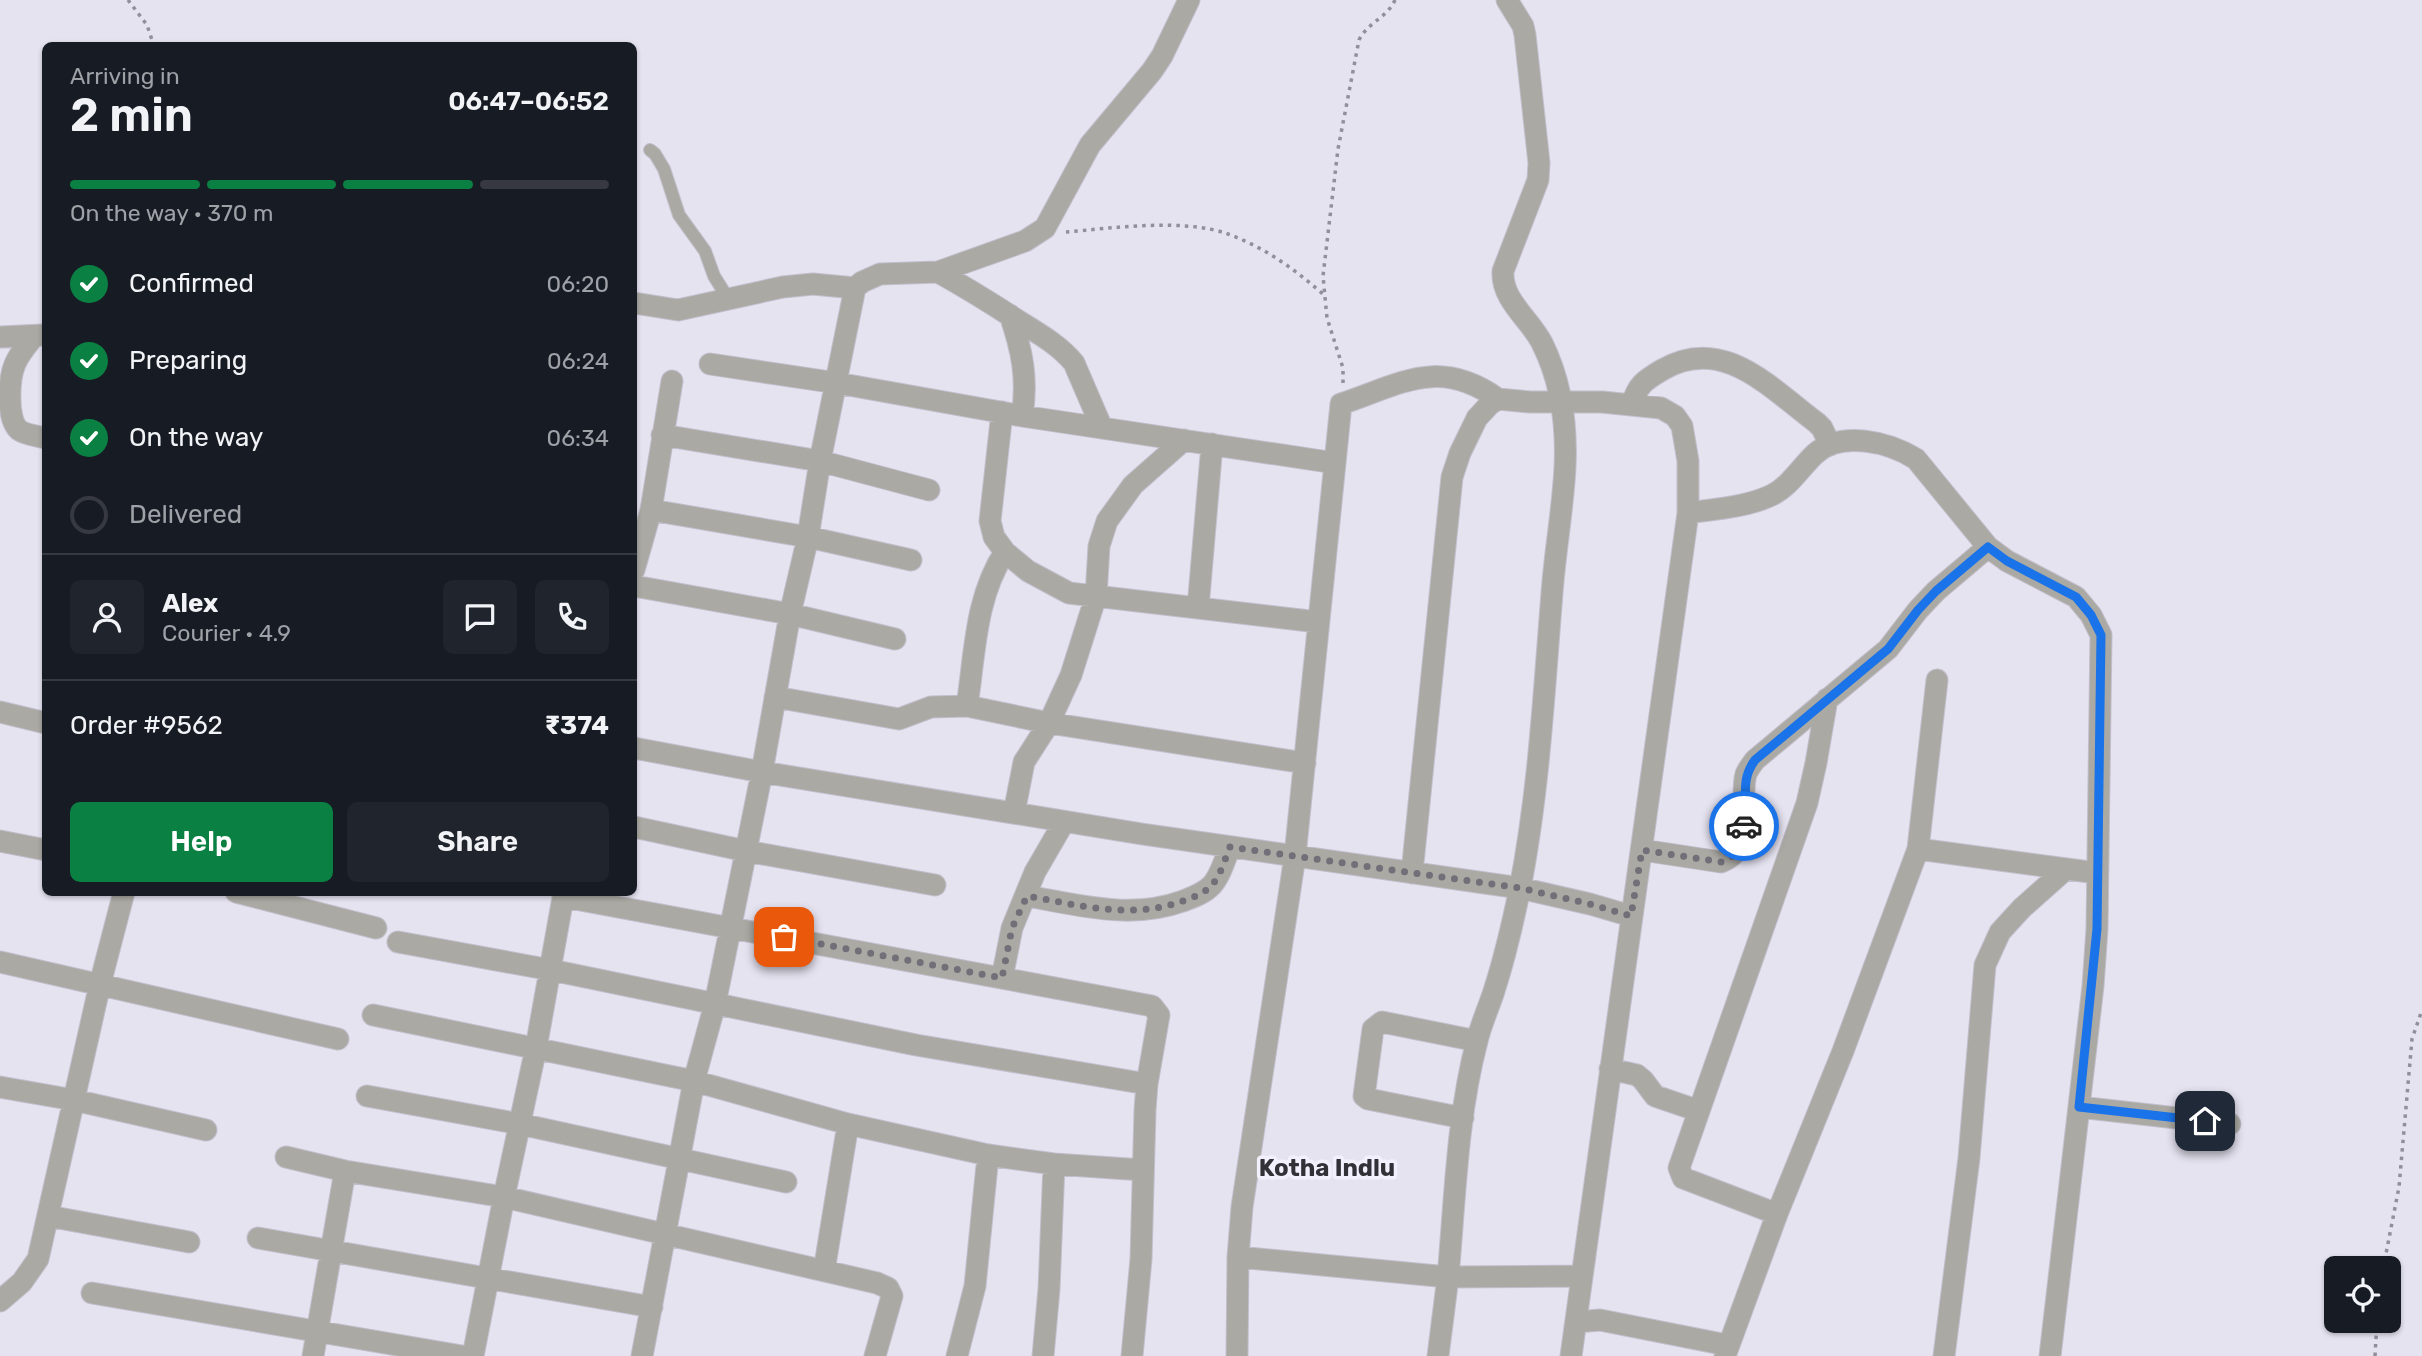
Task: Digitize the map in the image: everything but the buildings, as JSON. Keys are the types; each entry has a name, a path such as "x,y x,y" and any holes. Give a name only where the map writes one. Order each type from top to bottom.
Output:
{"street":[{"path":"642,1356 694,1081 715,1004 762,772 790,614 808,537 820,461 855,288 880,274 938,272 1024,241 1045,228 1090,145 1152,71 1189,0"},
{"path":"1438,1356 1463,1118 1477,1041 1497,979 1520,888 1538,768 1553,574 1565,469 1563,402 1542,343 1532,324 1509,297 1503,279 1503,271 1538,180 1539,163 1525,35 1523,26 1507,0"},
{"path":"938,272 975,292 1066,354 1073,363 1102,428"},
{"path":"637,303 678,310 783,287 813,284 855,288"},
{"path":"1010,315 1021,347 1026,395 1012,414 989,521 994,537 1004,552 1028,572 1069,593 1318,622"},
{"path":"0,337 40,336"},
{"path":"40,336 14,366 10,412 11,421 18,429 42,437"},
{"path":"1632,405 1637,388 1642,382 1672,364 1693,358 1726,360 1742,367 1817,423 1830,444"},
{"path":"709,364 1335,463"},
{"path":"1237,1356 1238,1257 1250,1154 1295,856 1341,404 1434,375 1457,378 1478,385 1498,399 1661,408 1675,415 1682,426 1688,461 1688,513 1571,1356"},
{"path":"637,559 650,510 672,381"},
{"path":"1412,873 1452,477 1477,418 1498,399"},
{"path":"662,435 820,461 929,490"},
{"path":"1014,813 1024,762 1049,723 1071,675 1096,596 1099,545 1107,521 1133,485 1184,440"},
{"path":"1688,513 1752,503 1770,496 1781,490 1817,452 1830,444 1845,441 1885,444 1916,458 1988,547 2007,561 2076,597 2091,615 2101,635 2097,929 2093,986 2050,1356"},
{"path":"1198,608 1212,444"},
{"path":"650,510 808,537 911,560"},
{"path":"1642,850 1721,862 1732,858 1738,851 1746,817 1747,771 1755,760 1888,649 1936,591 1988,547"},
{"path":"967,706 983,601 993,570 1004,552"},
{"path":"637,587 790,614 895,639"},
{"path":"1576,1322 1600,1320 1726,1351 1777,1214 1843,1051 1917,849 1937,680"},
{"path":"775,696 899,719 931,708 967,706 1049,723 1305,763"},
{"path":"1777,1214 1683,1178 1679,1168 1807,803 1827,699"},
{"path":"0,712 42,722"},
{"path":"637,749 1064,822 1520,888 1631,916"},
{"path":"1002,978 1012,928 1035,872 1064,822"},
{"path":"637,828 746,851 935,885"},
{"path":"0,841 42,849"},
{"path":"1027,896 1110,910 1146,911 1171,905 1200,895 1213,885 1230,847"},
{"path":"1917,849 2097,873"},
{"path":"1944,1356 1969,1158 1984,965 2000,932 2022,908 2066,869"},
{"path":"0,1301 22,1282 38,1259 100,984 123,896"},
{"path":"252,896 376,928"},
{"path":"473,1356 536,1048 564,896"},
{"path":"569,896 1152,1006 1157,1010 1159,1015 1147,1084 1141,1259 1132,1356"},
{"path":"398,942 551,970 916,1045 1147,1084"},
{"path":"0,961 338,1040"},
{"path":"373,1014 694,1081 848,1124 988,1154 1054,1164 1143,1170"},
{"path":"1463,1118 1367,1099 1363,1092 1373,1029 1382,1022 1477,1041"},
{"path":"1610,1069 1637,1075 1654,1096 1699,1111"},
{"path":"0,1087 206,1129"},
{"path":"366,1096 520,1124 786,1182"},
{"path":"2079,1107 2230,1124"},
{"path":"824,1271 848,1124"},
{"path":"957,1356 975,1286 988,1154"},
{"path":"286,1157 345,1171 504,1197 877,1283 888,1288 892,1296 875,1356"},
{"path":"1043,1356 1049,1289 1054,1164"},
{"path":"313,1356 345,1171"},
{"path":"48,1216 189,1242"},
{"path":"258,1238 652,1307"},
{"path":"1238,1257 1448,1277 1582,1276"},
{"path":"92,1293 462,1356"}],"lane":[{"path":"650,150 656,154 664,169 679,215 705,251 714,276 729,300"}],"path":[{"path":"128,0 147,25 153,42"},
{"path":"1341,404 1343,368 1327,318 1323,276 1336,162 1359,40 1366,28 1390,11 1395,0"},
{"path":"1038,234 1127,226 1208,229 1227,234 1275,257 1324,295"},
{"path":"2386,1256 2399,1187 2412,1039 2422,1010"},
{"path":"2375,1356 2376,1333"}],"way so far":[{"path":"784,937 1002,978 1012,928 1027,896 1110,910 1146,911 1171,905 1200,895 1213,885 1230,847 1520,888 1631,916 1642,850 1721,862 1732,858 1738,851 1744,826"}],"district":[{"name":"Kotha Indlu","path":"1327,1168"}],"route":[{"path":"1744,826 1747,771 1755,760 1888,649 1936,591 1988,547 2007,561 2076,597 2091,615 2101,635 2097,929 2079,1107 2205,1121"}]}
